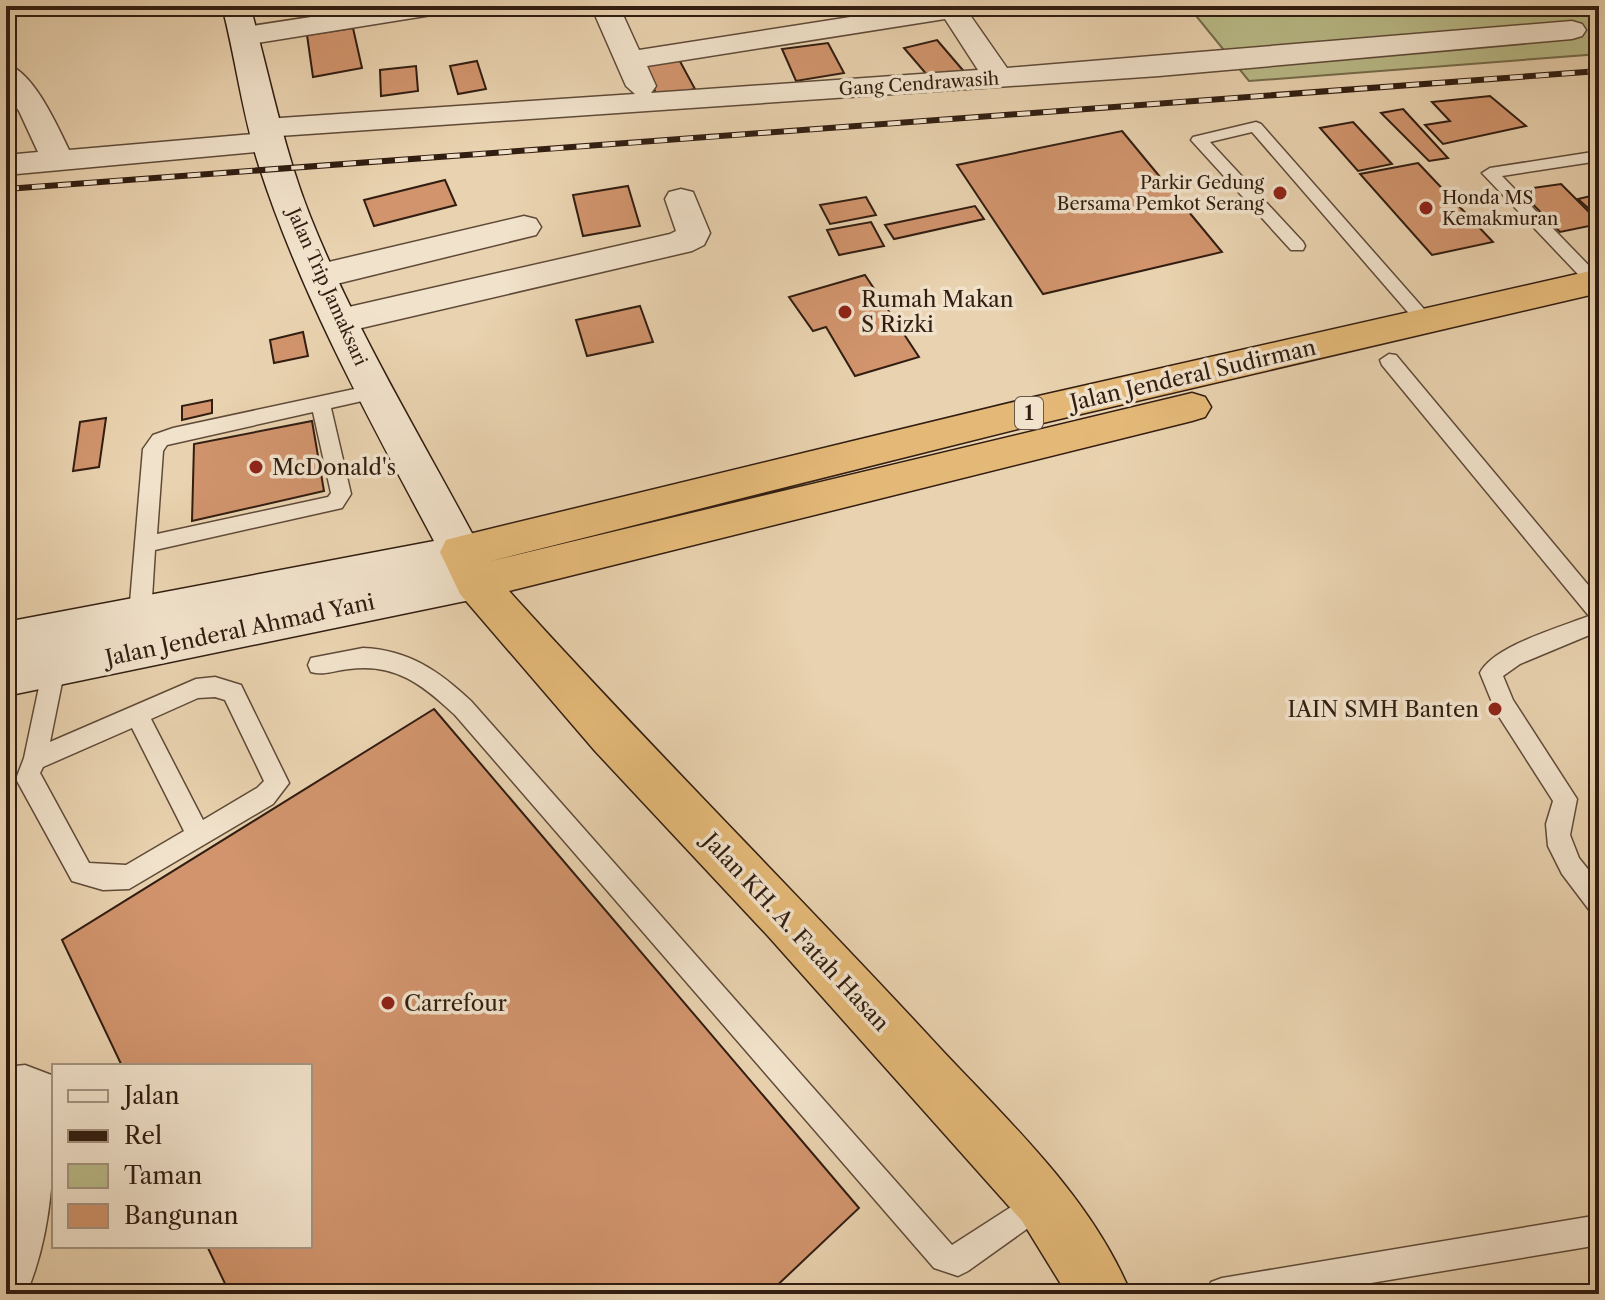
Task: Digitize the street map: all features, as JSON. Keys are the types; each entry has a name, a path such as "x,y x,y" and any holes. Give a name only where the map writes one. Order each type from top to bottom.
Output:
{"highway":[{"name":"Jalan Jenderal Sudirman","path":"468,567 1034,411 1425,321 1598,290"},
{"name":"Jalan Jenderal Sudirman","path":"468,567 1389,360 1598,290"},
{"name":"Jalan KH. A. Fatah Hasan","path":"468,567 611,737 786,919 1042,1201 1101,1294"}],"street":[{"name":"Jalan Trip Jamaksari","path":"236,6 266,135 320,276 373,392 468,567"},
{"path":"245,36 438,6"},
{"path":"605,6 649,102"},
{"path":"1543,6 1585,29"},
{"path":"629,60 959,7 999,79"},
{"name":"Gang Cendrawasih","path":"6,165 266,135 649,102 999,79 1585,29"},
{"path":"6,73 34,110 58,161"},
{"path":"340,321 680,243 692,237 693,233 681,199"},
{"path":"320,276 524,227"},
{"name":"Jalan Jenderal Ahmad Yani","path":"6,640 140,614 468,567"},
{"name":"Jalan Jenderal Ahmad Yani","path":"6,677 57,668 468,567"},
{"path":"6,1095 25,1092 36,1096 41,1110 6,1271"}],"lane":[{"path":"1297,246 1199,140 1256,127 1425,321"},
{"path":"1598,290 1490,173 1599,156"},
{"path":"1389,360 1599,613"},
{"path":"140,614 153,449 160,440 373,392"},
{"path":"146,544 335,503 341,494 321,404"},
{"path":"1599,621 1512,657 1491,673 1504,705 1565,799 1558,824 1558,841 1564,856 1599,902"},
{"path":"319,665 356,656 400,661 435,680 463,708 944,1258 958,1261 1042,1201"},
{"path":"39,759 57,668"},
{"path":"215,687 233,692 277,783 265,796 129,877 103,878 81,873 28,779 28,772 39,759 196,689 215,687"},
{"path":"137,715 199,836"},
{"path":"1222,1293 1599,1230"}],"green space":[{"path":"1188,6 1599,6 1599,54 1249,81"}],"building":[{"path":"353,28 362,68 313,77 307,35"},
{"path":"937,40 967,75 934,83 904,48"},
{"path":"828,43 844,73 796,81 782,49"},
{"path":"676,54 695,89 658,97 640,61"},
{"path":"477,61 486,89 458,94 450,66"},
{"path":"416,66 418,91 381,96 380,70"},
{"path":"1490,96 1526,126 1443,144 1425,125 1450,121 1432,102"},
{"path":"1403,109 1448,158 1429,161 1381,113"},
{"path":"1353,122 1392,164 1358,171 1320,128"},
{"path":"1122,131 1222,252 1043,294 957,165"},
{"name":"Honda MS Kemakmuran","path":"1418,163 1493,242 1432,255 1360,174"},
{"path":"445,180 456,205 374,226 364,200"},
{"path":"1561,184 1599,224 1560,232 1519,190"},
{"path":"628,186 640,226 583,236 573,195"},
{"path":"1599,194 1599,218 1578,199"},
{"path":"866,197 876,215 830,224 820,205"},
{"path":"975,206 984,219 894,239 885,225"},
{"path":"871,222 884,246 839,255 827,230"},
{"name":"Rumah Makan S Rizki","path":"865,275 919,357 855,376 826,327 813,331 789,297"},
{"path":"640,306 653,342 587,356 576,320"},
{"path":"303,332 308,356 274,363 270,340"},
{"path":"212,400 212,413 182,420 182,406"},
{"path":"106,418 99,467 73,471 80,422"},
{"name":"McDonald's","path":"312,421 324,491 192,521 194,444"},
{"name":"Carrefour","path":"434,709 859,1208 768,1294 230,1294 208,1248 312,1248 312,1064 121,1064 62,940"}],"railway":[{"path":"6,189 1599,71"}],"place":[{"name":"Parkir Gedung Bersama Pemkot Serang","path":"1280,193"},
{"name":"Honda MS Kemakmuran","path":"1426,208"},
{"name":"Rumah Makan S Rizki","path":"845,312"},
{"name":"McDonald's","path":"256,467"},
{"name":"IAIN SMH Banten","path":"1495,709"},
{"name":"Carrefour","path":"388,1003"}]}
